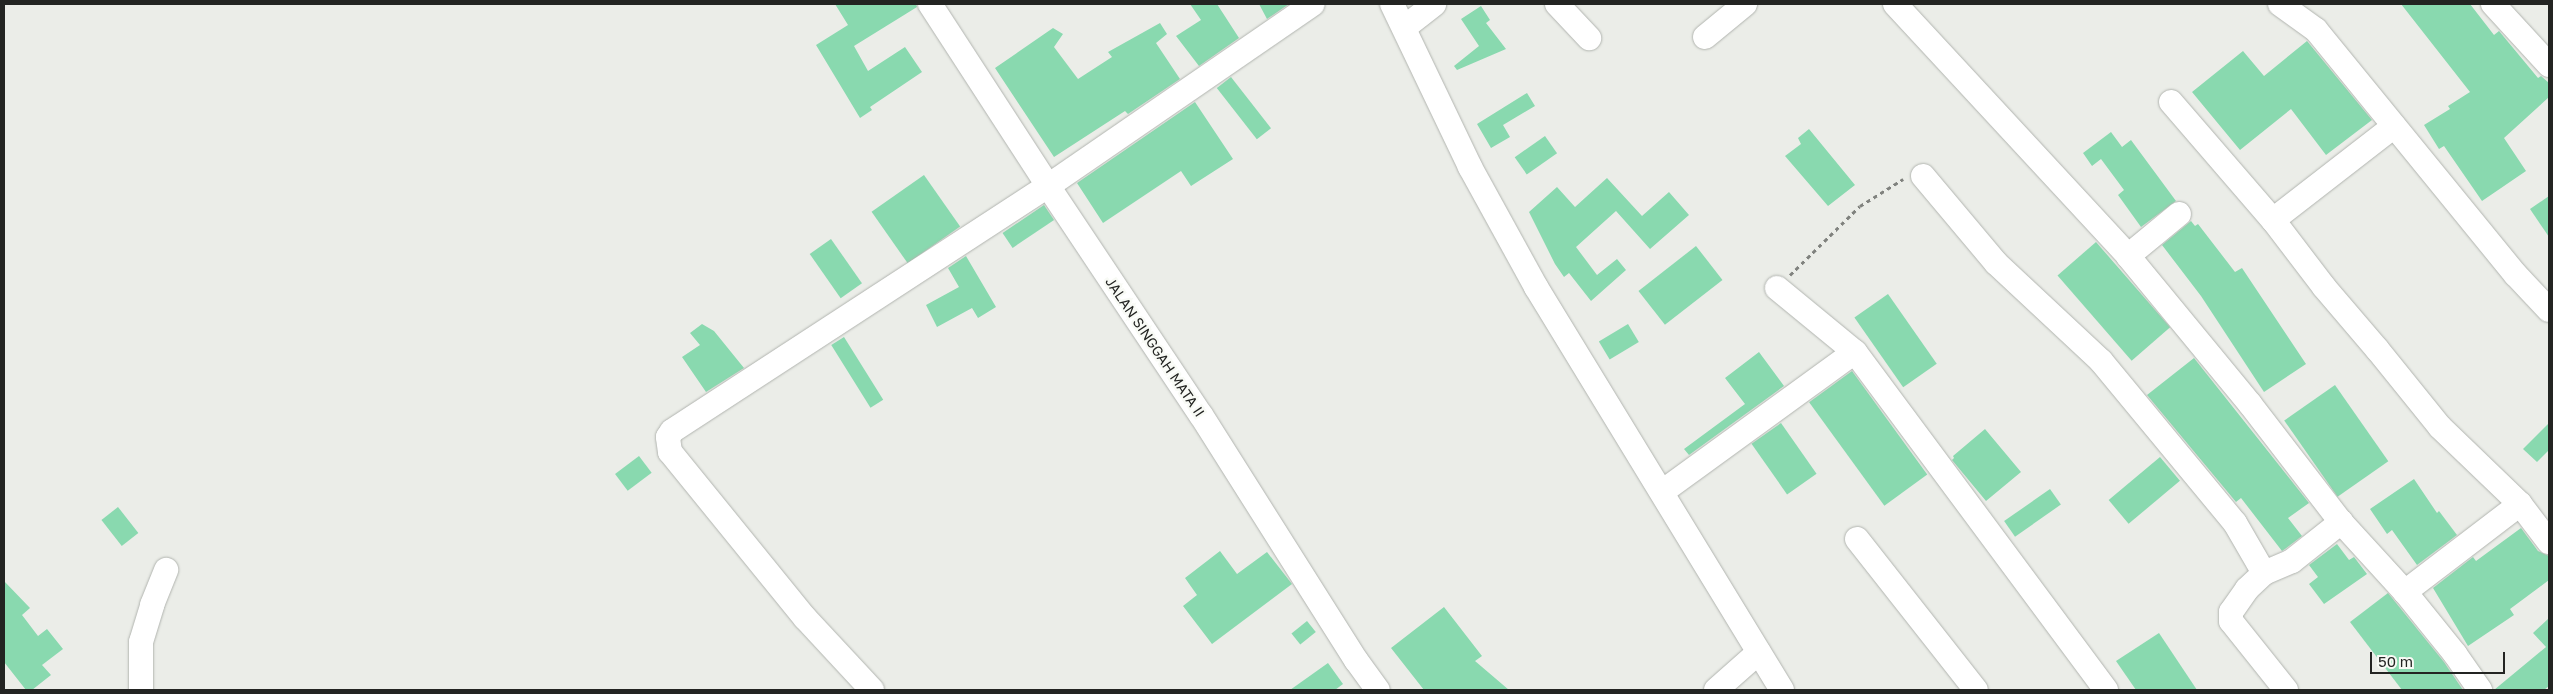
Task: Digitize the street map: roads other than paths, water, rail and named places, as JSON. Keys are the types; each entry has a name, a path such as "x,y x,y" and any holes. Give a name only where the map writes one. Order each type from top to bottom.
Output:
{"street":[{"name":"JALAN SINGGAH MATA II","path":"930,4 1048,186 1201,415 1356,660 1378,690"},
{"path":"872,690 805,618 670,452 668,437 672,431 1048,186 1313,4"},
{"path":"1392,4 1470,167 1536,287 1594,386 1662,492 1782,690"},
{"path":"1404,27 1434,4"},
{"path":"1557,4 1590,38"},
{"path":"1706,37 1745,4"},
{"path":"1895,4 2128,256 2250,404 2341,522 2405,592 2455,654 2480,690"},
{"path":"2280,4 2316,30 2516,274 2549,310"},
{"path":"2493,4 2549,65"},
{"path":"2171,102 2274,220 2324,287 2440,427 2520,504 2549,542"},
{"path":"2274,220 2394,126"},
{"path":"1923,176 1996,263 2101,361 2235,523 2264,573"},
{"path":"2128,256 2179,214"},
{"path":"1777,288 1855,352 2106,690"},
{"path":"1662,492 1855,352"},
{"path":"2405,592 2520,504"},
{"path":"2286,690 2231,621 2231,612 2246,589 2264,573 2292,561 2341,522"},
{"path":"1856,539 1976,690"},
{"path":"141,690 142,642 152,605 166,570"},
{"path":"1716,690 1759,652"}]}
